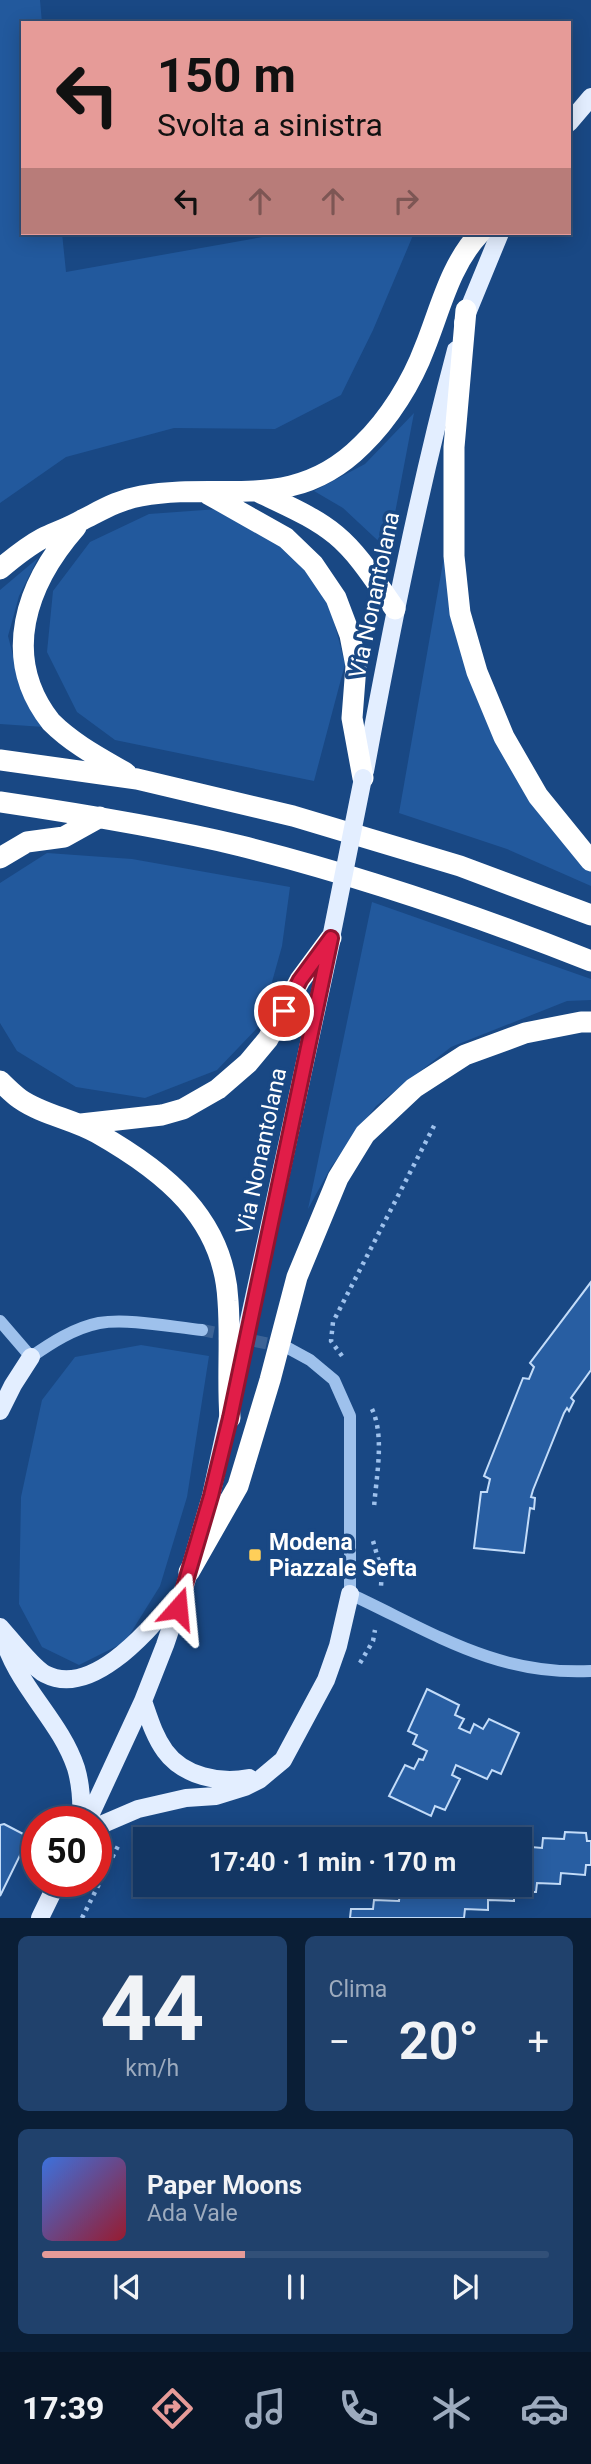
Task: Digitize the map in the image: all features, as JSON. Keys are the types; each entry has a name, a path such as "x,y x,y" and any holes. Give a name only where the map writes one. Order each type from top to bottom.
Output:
{"highway":[{"path":"0,569 41,540 110,504 141,496 203,491 257,492 293,487 327,473 362,445 406,390 425,348 444,292 467,247 478,235"},
{"path":"466,310 454,447 454,556 460,613 477,672 504,737 538,796 591,861"},
{"path":"203,491 286,538 313,564 336,598 350,635 356,666 352,718 363,778"},
{"path":"257,492 306,514 337,535 361,561 395,609"},
{"path":"81,521 54,551 30,591 19,620 19,656 33,697 50,721 87,750 137,779"},
{"path":"0,760 137,779 293,816 460,866 591,915"},
{"path":"0,802 100,817 241,846 379,886 524,935 591,961"},
{"path":"0,858 27,842 64,837 100,817"},
{"path":"81,1124 162,1115 183,1109 218,1089 248,1063 268,1039 300,980 331,938"},
{"path":"187,1581 238,1486 270,1380 296,1277 338,1178 365,1134 414,1088 465,1055 525,1033 581,1021 591,1022"},
{"path":"0,1081 20,1099 81,1124 128,1151 163,1176 192,1206 211,1236 224,1268 228,1298 227,1373 230,1418"}],"main road":[{"path":"571,121 591,97"},
{"name":"Via Nonantolana","path":"94,1806 143,1701 187,1581 211,1496 230,1418 331,938 395,609 430,448 466,310 498,235"},
{"path":"0,1411 31,1357"},
{"path":"0,1626 43,1674 60,1679 76,1677 92,1673 130,1649 187,1581"},
{"path":"112,1820 138,1809 236,1790 259,1780 283,1760 326,1680 338,1646 350,1594"},
{"path":"0,1626 6,1652 20,1678 54,1727 75,1767 82,1806"},
{"path":"143,1701 154,1733 166,1753 183,1767 201,1776 223,1780 245,1779 269,1772"},
{"path":"40,1918 50,1897"}],"street":[{"path":"0,1321 31,1357 69,1333 99,1323 202,1330"},
{"path":"288,1348 310,1360 334,1380 350,1416 350,1594 462,1648 495,1660 520,1667 589,1675"}],"path":[{"path":"345,1360 331,1341 333,1322 435,1124"},
{"path":"370,1405 376,1417 378,1445 373,1517"},
{"path":"354,1672 373,1641 378,1607 382,1572 372,1531"},
{"path":"82,1918 120,1841"}],"shaded area":[{"path":"0,0 40,0 42,21 21,21 21,235 62,235 66,272 274,235 413,235 373,330 341,395 275,429 174,428 66,457 0,503"},
{"path":"414,413 388,550 343,508 314,491 365,464"},
{"path":"218,509 276,539 310,573 331,610 345,664 314,781 115,740 77,712 47,652 53,591 90,542 149,514"},
{"path":"448,534 502,746 591,864 591,886 507,849 399,813"},
{"path":"38,558 19,596 8,636 22,690 44,727 0,724 0,590"},
{"path":"47,853 132,859 290,887 282,946 260,1025 217,1070 145,1098 76,1087 17,1051 0,1023 0,883"},
{"path":"372,902 591,979 591,1000 567,1001 451,1047 376,1106 331,1167 308,1209"},
{"path":"141,1345 209,1356 187,1497 160,1586 125,1642 79,1665 42,1647 19,1604 21,1497 42,1400 75,1357"}],"building":[{"path":"591,1282 591,1370 571,1398 574,1401 569,1411 567,1408 564,1413 533,1490 531,1497 535,1498 534,1509 530,1508 524,1553 474,1548 481,1492 487,1492 490,1479 484,1476 523,1378 529,1379 534,1367 530,1363"},
{"path":"427,1689 459,1705 455,1715 464,1719 459,1728 470,1733 474,1724 483,1729 489,1719 519,1733 501,1774 492,1770 487,1779 456,1765 452,1775 460,1779 445,1810 435,1806 431,1816 389,1796 405,1765 414,1769 427,1751 413,1744 417,1735 408,1731"},
{"path":"4,1824 21,1833 21,1853 0,1896 0,1825"},
{"path":"565,1832 586,1833 587,1841 591,1841 591,1865 586,1865 585,1875 561,1873 560,1884 537,1883 536,1892 532,1892 532,1847 542,1848 543,1838 564,1839"},
{"path":"399,1897 514,1897 514,1901 488,1900 488,1910 465,1909 464,1918 350,1918 351,1909 373,1909 374,1900 399,1901"}],"tunnel":[{"path":"202,1330 284,1347"}],"place":[{"name":"Modena Piazzale Sefta","path":"255,1555"}],"route":[{"path":"178,1608 211,1496 230,1418 331,938 300,980 284,1011"}]}
